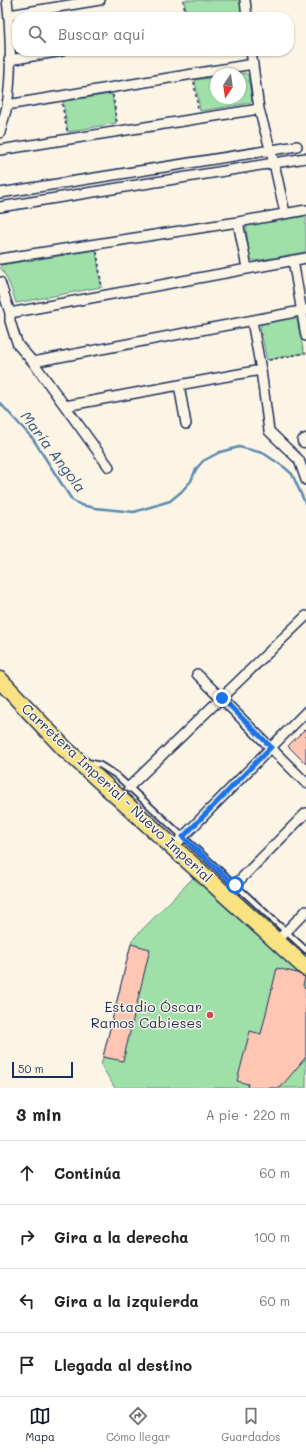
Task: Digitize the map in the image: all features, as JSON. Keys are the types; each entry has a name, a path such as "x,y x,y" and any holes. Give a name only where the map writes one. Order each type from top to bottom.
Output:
{"highway":[{"name":"Carretera Imperial - Nuevo Imperial","path":"0,680 47,731 80,762 178,842 282,936 305,962"}],"street":[{"path":"0,133 7,104 10,60 9,15 7,0"},
{"path":"27,12 100,0"},
{"path":"245,0 247,12"},
{"path":"10,60 33,56"},
{"path":"252,56 259,109 271,149 285,213"},
{"path":"7,104 253,64"},
{"path":"0,150 259,109"},
{"path":"0,193 297,146"},
{"path":"0,207 306,158"},
{"path":"0,259 306,210"},
{"path":"238,222 247,268"},
{"path":"10,313 306,258"},
{"path":"293,260 304,310 306,336"},
{"path":"0,282 18,345 33,362 109,467"},
{"path":"33,362 304,310"},
{"path":"252,321 269,431 299,460 306,480"},
{"path":"65,406 179,386 260,366"},
{"path":"179,386 186,424"},
{"path":"129,787 306,616"},
{"path":"197,674 306,783"},
{"path":"178,842 306,712"},
{"path":"230,890 306,813"},
{"path":"282,936 306,911"}],"lane":[{"path":"80,762 100,765 116,775 129,787 178,842"}],"path":[{"path":"183,0 185,12"},
{"path":"193,74 200,118"},
{"path":"112,87 118,131"},
{"path":"61,96 68,139"},
{"path":"96,244 104,295"},
{"path":"260,366 306,353"}],"green space":[{"path":"184,0 240,0 242,12 186,12"},
{"path":"246,74 248,75 252,101 246,104"},
{"path":"210,78 210,104 244,104 200,111 195,80"},
{"path":"112,94 116,123 68,132 63,101"},
{"path":"306,216 306,252 255,261 250,258 246,229 248,225"},
{"path":"96,250 101,287 16,303 8,280 0,267 1,265"},
{"path":"295,317 297,320 304,353 267,360 260,327 262,324"},
{"name":"Estadio Óscar Ramos Cabieses","path":"196,875 306,973 306,1088 115,1088 101,1065 132,940"}],"building":[{"path":"306,728 306,764 288,746"},
{"path":"131,944 150,949 123,1061 103,1057"},
{"path":"277,968 297,973 305,977 303,986 306,989 306,1057 280,1088 247,1088 248,1084 237,1081 250,1031 261,1034"}],"waterway":[{"name":"María Angola","path":"0,403 33,439 72,500 81,505 134,512 170,501 191,481 196,469 203,461 220,452 239,447 263,453 284,467 292,474 306,505"}],"place":[{"name":"Estadio Óscar Ramos Cabieses","path":"210,1015"}],"route":[{"path":"222,698 271,747 183,837 235,885"}]}
